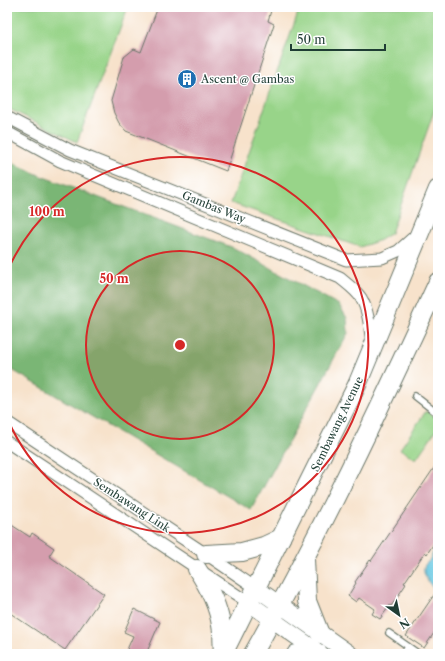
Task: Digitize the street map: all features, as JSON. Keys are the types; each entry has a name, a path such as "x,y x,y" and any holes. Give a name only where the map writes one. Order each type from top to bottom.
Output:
{"main road":[{"name":"Sembawang Avenue","path":"223,654 357,385 438,189"},
{"path":"253,654 305,558 384,399 438,282"},
{"path":"223,654 221,625 202,561 264,546 281,538"},
{"path":"305,558 307,601 320,634"},
{"path":"252,595 276,612 321,654"},
{"path":"276,612 320,634 350,654"},
{"path":"296,654 306,654"}],"street":[{"name":"Gambas Way","path":"7,116 70,150 346,260 382,258 398,251 421,230"},
{"name":"Gambas Way","path":"7,132 60,161 340,278 358,293 362,299 368,318 372,348"},
{"name":"Sembawang Link","path":"7,422 252,595"},
{"name":"Sembawang Link","path":"7,442 202,561 252,595"}],"lane":[{"path":"415,396 438,414"},
{"path":"389,633 419,654"},
{"path":"403,654 408,647"}],"green space":[{"path":"7,7 128,7 77,142 7,108"},
{"path":"300,7 438,7 438,100 391,233 378,241 360,247 231,203"},
{"path":"7,160 41,176 234,248 339,305 347,318 348,333 251,510 7,367"},
{"path":"426,411 438,419 438,427 416,459 400,449"}],"water":[{"path":"438,544 438,593 427,580 424,569"}],"building":[{"name":"Ascent @ Gambas","path":"158,7 272,7 268,21 274,24 226,171 126,131 119,123 114,113 111,101 124,57 134,49 141,52"},
{"path":"438,462 438,537 427,554 425,552 404,583 406,584 394,602 380,619 372,614 375,609 359,598 356,602 348,596 356,583 355,582 370,560 371,561"},
{"path":"7,522 30,537 32,533 54,548 49,556 104,594 65,650 7,611"},
{"path":"438,589 438,627 424,648 406,636"},
{"path":"134,609 160,622 146,654 125,654 133,636 124,632"}],"place":[{"name":"Ascent @ Gambas","path":"187,79"}]}
